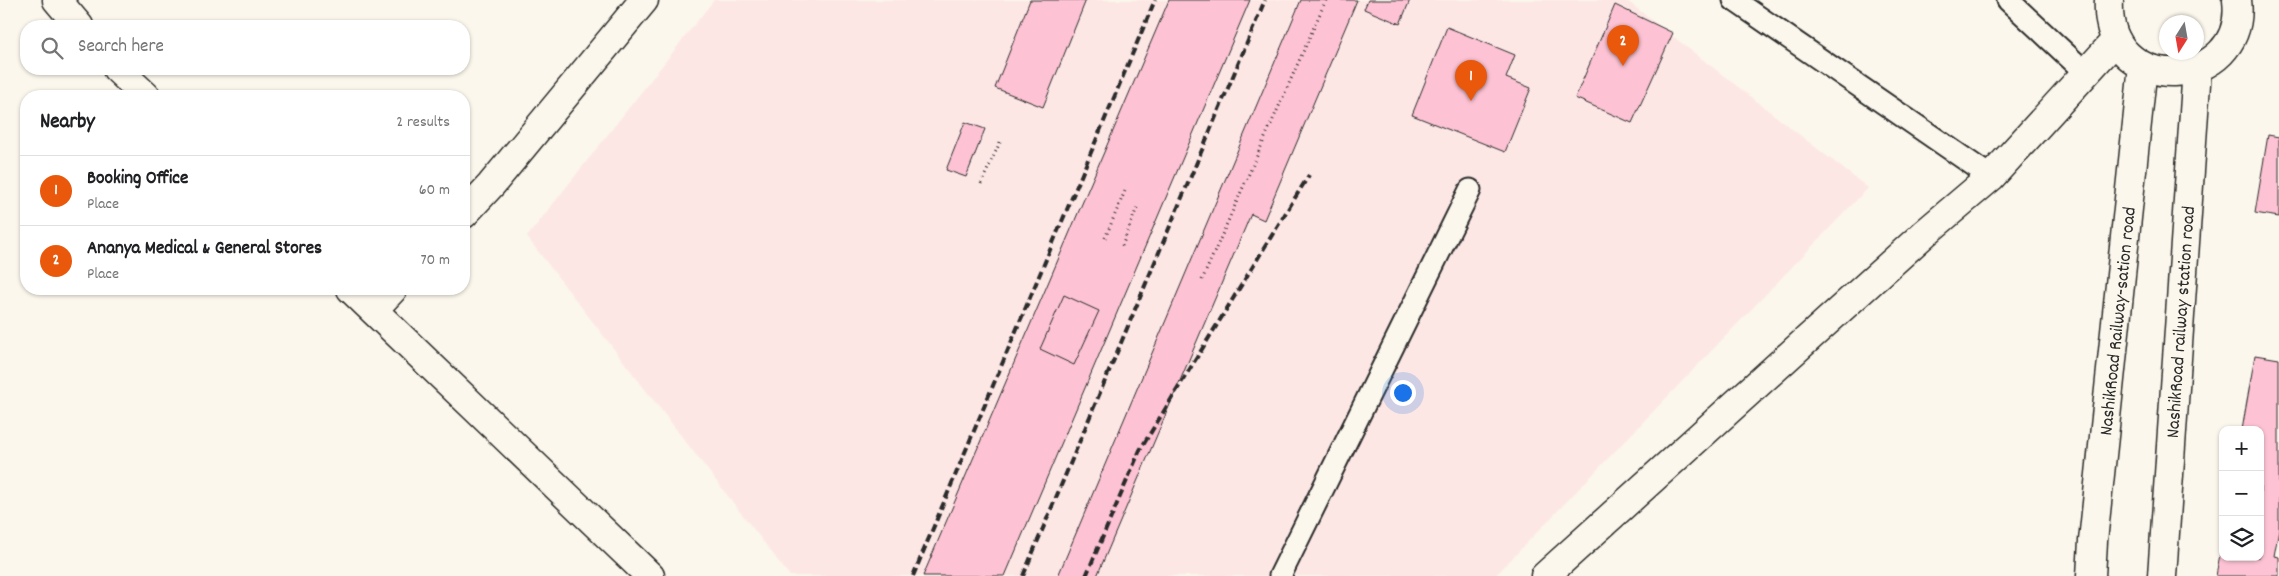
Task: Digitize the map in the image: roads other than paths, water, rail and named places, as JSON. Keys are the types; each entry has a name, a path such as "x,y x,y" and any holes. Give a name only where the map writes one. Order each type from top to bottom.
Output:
{"street":[{"path":"57,0 73,20"},
{"path":"470,208 491,185 644,0"},
{"path":"2109,0 2109,21 2116,40 2127,55 2143,66 2160,72 2179,73 2196,69 2215,58 2228,42 2236,22 2237,0"},
{"path":"1545,576 1924,233 1991,177 2116,40"},
{"name":"NashikRoad Railway-sation road","path":"2091,576 2092,541 2143,66"},
{"name":"NashikRoad railway station road","path":"2162,576 2196,69"},
{"path":"123,75 140,90"},
{"path":"357,295 650,576"},
{"path":"373,310 387,295"}],"lane":[{"path":"1734,0 1991,177"},
{"path":"2008,0 2086,73"},
{"path":"1280,576 1470,190"}],"railway":[{"path":"913,576 1155,0"},
{"path":"1023,576 1265,0"},
{"path":"1086,576 1140,450 1309,175"}],"place":[{"name":"Ananya Medical & General Stores","path":"1623,66"},
{"name":"Booking Office","path":"1471,101"}]}
